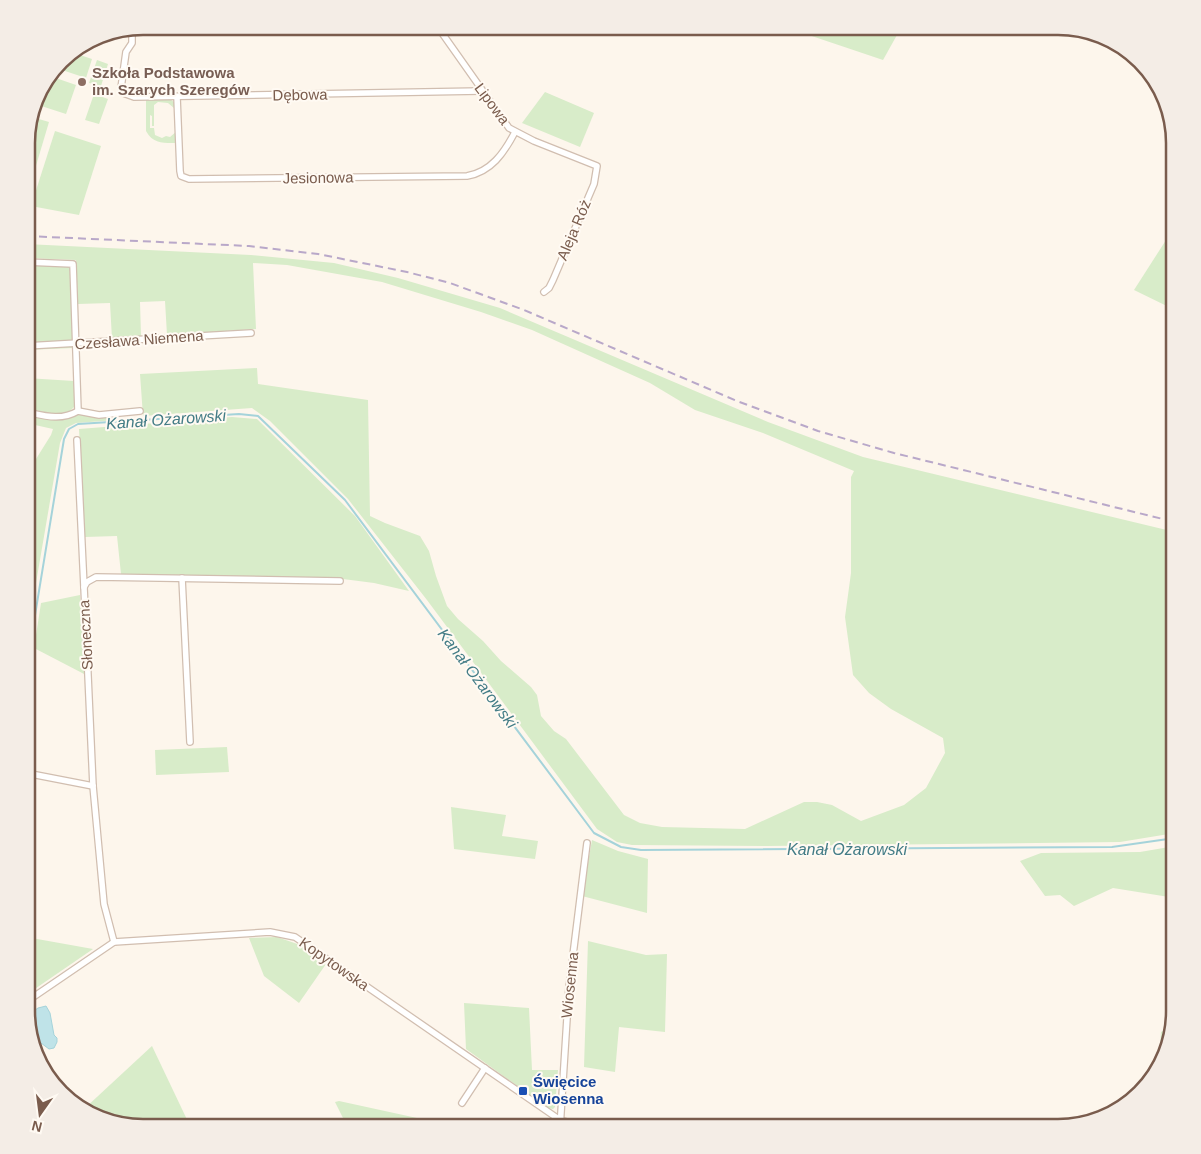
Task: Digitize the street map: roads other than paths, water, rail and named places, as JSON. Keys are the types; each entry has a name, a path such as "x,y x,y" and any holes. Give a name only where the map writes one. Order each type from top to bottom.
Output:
{"street":[{"name":"Lipowa","path":"443,35 509,128 597,166"},
{"name":"Dębowa","path":"132,36 132,44 126,52 121,90 127,95 134,97 481,91"},
{"name":"Jesionowa","path":"177,97 180,171 182,176 190,180 467,176 484,171 491,166 508,146 515,132"},
{"name":"Aleja Róż","path":"544,292 549,288 553,280 594,184 597,166"},
{"path":"35,262 73,264 78,411"},
{"name":"Czesława Niemena","path":"35,346 251,333"},
{"path":"35,414 54,418 71,415 78,411 99,415 140,411"},
{"path":"77,440 84,587"},
{"name":"Słoneczna","path":"114,942 104,904 93,786 84,587 87,582 96,577 340,581"},
{"path":"182,578 190,742"},
{"path":"35,775 93,786"},
{"name":"Wiosenna","path":"560,1119 568,987 587,843"},
{"name":"Kopytowska","path":"114,942 270,932 295,937 559,1119"},
{"path":"35,996 114,942"},
{"path":"462,1103 485,1068"}],"water":[{"path":"46,1006 50,1013 54,1035 57,1038 54,1048 49,1049 40,1043 35,1018 35,1010"}],"waterway":[{"name":"Kanał Ożarowski","path":"35,615 64,439 69,429 78,424 239,414 258,416 345,500 594,833 621,847 641,850 1112,847 1166,839"}],"railway":[{"path":"35,236 249,246 318,254 407,272 450,283 524,310 737,401 818,431 894,453 1166,520"}],"place":[{"name":"Szkoła Podstawowa im. Szarych Szeregów","path":"82,82"},
{"name":"Święcice Wiosenna","path":"523,1091"}]}
